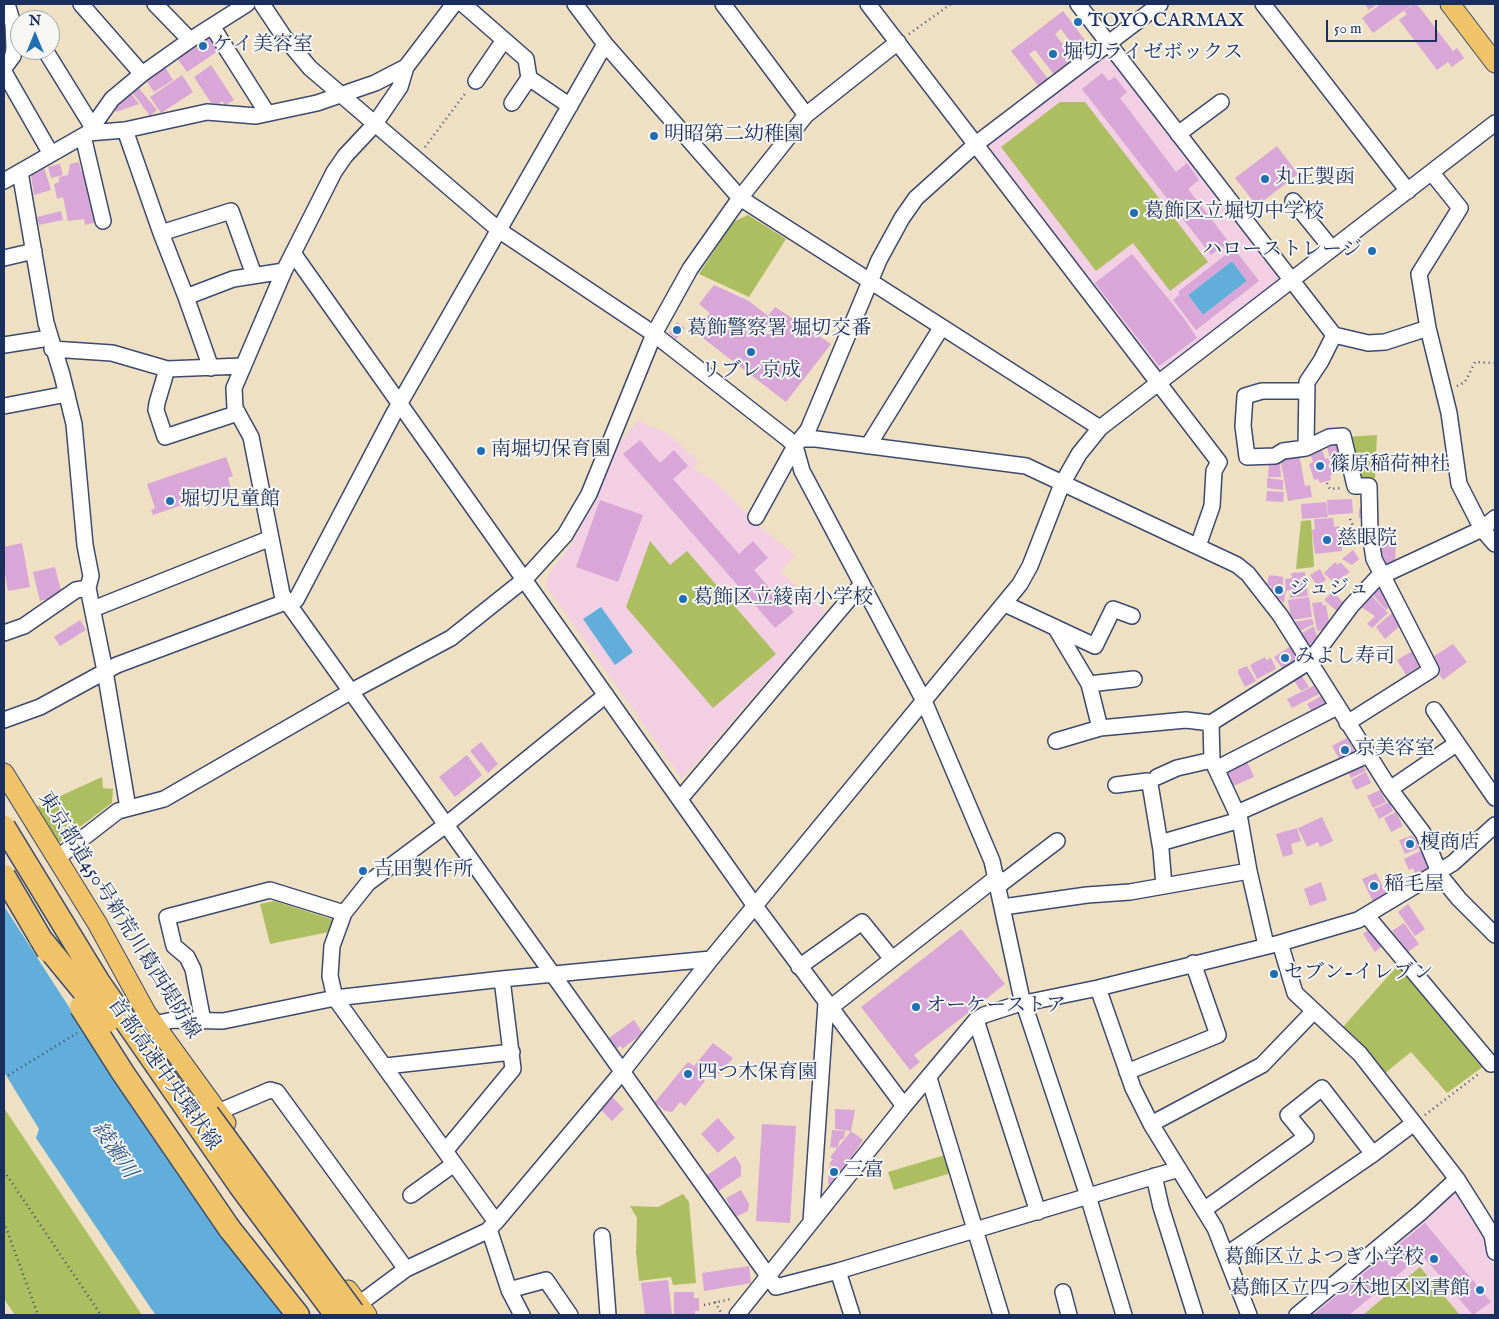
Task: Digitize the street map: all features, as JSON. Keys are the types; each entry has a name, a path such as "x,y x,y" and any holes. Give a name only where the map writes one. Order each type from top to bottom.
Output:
{"highway":[{"path":"9,835 360,1311"},
{"name":"首都高速中央環状線","path":"9,835 98,981 240,1186 336,1315"},
{"name":"首都高速中央環状線","path":"4,876 128,1081 230,1228 298,1315"},
{"path":"40,938 97,1005 229,1196 317,1315"}],"main road":[{"path":"1450,4 1495,64"},
{"name":"東京都道450号新荒川葛西堤防線","path":"4,773 97,923 154,1024 218,1112 263,1180"},
{"path":"263,1180 360,1311"},
{"path":"263,1180 328,1315"}],"street":[{"path":"8,4 10,17"},
{"path":"81,4 142,74"},
{"path":"155,4 190,40"},
{"path":"4,181 88,132 112,99 142,74 190,40 247,4"},
{"path":"262,4 284,37 305,62 374,125 500,231 654,334 788,439 798,443 868,446 1026,466 1237,565 1248,574 1280,615 1310,660 1337,707 1390,790 1423,833 1439,873 1460,899 1495,935"},
{"path":"454,4 406,67 400,86 374,125 345,156 334,172 284,271 234,388 235,408 251,437 282,594 350,692 447,824 767,1278 779,1288 1177,1169"},
{"path":"463,4 526,59 529,78 512,103"},
{"path":"575,4 605,44 740,198 1100,428"},
{"path":"723,4 806,115"},
{"path":"868,4 1219,462 1214,471 1212,506 1198,546"},
{"path":"1078,4 1334,335 1368,343 1385,342 1428,328"},
{"path":"756,517 798,443 890,238 916,198 976,144 1160,4"},
{"path":"1263,4 1408,191"},
{"path":"212,26 267,113"},
{"path":"476,81 504,40"},
{"path":"56,859 118,811 164,799 350,692 451,638 525,579 565,535 589,494 654,334 690,269 740,198 806,115 898,42"},
{"path":"4,720 40,707 106,671 296,600 400,403 500,231 605,44"},
{"path":"50,60 88,132 104,221"},
{"path":"88,132 125,130 207,112 256,116 317,103 341,95 406,67"},
{"path":"4,70 51,154"},
{"path":"529,78 570,106"},
{"path":"1178,134 1221,102"},
{"path":"360,1311 406,1269 492,1226 622,1072 711,959 1020,584 1030,566 1062,484 1079,454 1100,428 1495,123"},
{"path":"125,130 160,233 186,297 211,368"},
{"path":"20,172 51,343 74,424 85,545 91,576 88,588 106,671 128,808"},
{"path":"1432,173 1460,208 1419,274 1428,328 1444,390 1459,484 1482,529 1495,544"},
{"path":"1293,201 1332,249"},
{"path":"160,233 231,211 254,275"},
{"path":"4,258 34,250"},
{"path":"293,253 755,906 904,1106"},
{"path":"186,297 233,279 284,271"},
{"path":"868,446 941,328"},
{"path":"1306,448 1307,382 1321,362 1334,335"},
{"path":"4,345 51,343 112,353 167,369 242,366"},
{"path":"167,369 156,410 164,437 238,413"},
{"path":"1307,390 1262,390 1245,396 1243,426 1247,457 1274,456 1283,451 1306,448 1329,437 1343,436 1355,486 1370,486 1370,533 1374,559 1381,577 1431,670 1347,723"},
{"path":"4,406 67,394"},
{"path":"798,443 802,471 924,701 998,882 1021,995 1026,1003 1124,1315"},
{"path":"1056,741 1100,728 1186,720 1211,723 1310,660 1351,606 1381,577 1482,529 1495,518"},
{"path":"93,608 271,538"},
{"path":"680,799 862,585"},
{"path":"4,633 24,626 76,590 88,588"},
{"path":"1005,604 1095,646 1113,609 1132,616"},
{"path":"1055,627 1089,684 1100,728"},
{"path":"1089,684 1134,679"},
{"path":"522,1315 509,1290 492,1226 446,1150 335,998 330,976 332,946 344,913 368,883 447,824 606,695"},
{"path":"1157,777 1177,768 1214,765 1337,707"},
{"path":"1434,710 1495,798"},
{"path":"1211,723 1214,765 1238,817 1249,871 1273,944 1295,993 1360,1054 1414,1123 1457,1179 1492,1234 1495,1249"},
{"path":"1390,790 1456,744"},
{"path":"1160,843 1238,817 1368,756"},
{"path":"1116,785 1147,781 1150,784 1160,843 1164,886"},
{"path":"737,1315 904,1106 976,1020 984,1015 1026,1003 1098,988 1193,962 1273,944 1367,916 1439,873 1493,833"},
{"path":"811,1222 828,1006 1057,841"},
{"path":"1003,907 1087,894 1130,892 1249,871"},
{"path":"203,1021 193,969 188,957 174,946 167,917 270,890 344,913"},
{"path":"1367,916 1493,1063"},
{"path":"799,967 862,922 892,959"},
{"path":"154,1024 163,1021 224,1021 335,998 502,979 711,959"},
{"path":"1127,1072 1218,1035 1193,962"},
{"path":"446,1150 513,1069 502,979"},
{"path":"1098,988 1127,1072 1151,1124 1177,1169 1205,1209 1226,1255 1249,1315"},
{"path":"1151,1124 1262,1065 1314,1011"},
{"path":"976,1020 1038,1212"},
{"path":"386,1066 512,1052"},
{"path":"929,1078 1001,1315"},
{"path":"1205,1209 1306,1137 1288,1115 1322,1088 1373,1154"},
{"path":"218,1112 270,1090 277,1092 406,1269"},
{"path":"1226,1255 1373,1154 1414,1123"},
{"path":"411,1195 454,1164"},
{"path":"1154,1176 1161,1207 1195,1315"},
{"path":"1297,1315 1420,1213 1457,1179"},
{"path":"602,1236 608,1315"},
{"path":"838,1271 852,1315"},
{"path":"509,1290 546,1280 570,1315"},
{"path":"1063,1292 1070,1315"}],"path":[{"path":"898,42 951,4"},
{"path":"415,160 476,81"},
{"path":"1444,390 1465,382 1475,362 1495,363"},
{"path":"1347,539 1360,539"},
{"path":"4,1078 78,1033"},
{"path":"1414,1123 1447,1100 1493,1063"},
{"path":"4,1171 100,1315"},
{"path":"4,1222 38,1315"},
{"path":"704,1304 735,1298"},
{"path":"715,1302 722,1315"}],"shaded area":[{"name":"葛飾区立堀切中学校","path":"1104,57 1112,57 1278,274 1277,285 1166,369 1156,368 991,152 990,143"},
{"name":"葛飾区立綾南小学校","path":"637,421 667,433 698,461 694,469 716,482 759,526 795,555 780,572 826,612 682,779 546,586 547,577 573,542 595,499 618,445"},
{"name":"葛飾区立よつぎ小学校","path":"1451,1192 1456,1192 1488,1240 1495,1278 1495,1315 1310,1315 1433,1211"}],"green space":[{"path":"1060,102 1085,102 1208,262 1170,291 1133,243 1096,271 1001,147"},
{"path":"748,215 786,239 749,297 699,274 733,222"},
{"path":"1377,435 1375,478 1363,479 1350,458 1345,437"},
{"path":"1311,520 1314,567 1296,569 1301,521"},
{"path":"650,541 670,565 687,551 776,654 713,708 626,607"},
{"path":"102,777 103,788 113,789 112,803 58,843 36,807"},
{"path":"274,901 334,920 329,932 270,944 260,904"},
{"path":"1399,964 1484,1066 1447,1093 1411,1052 1384,1074 1342,1028"},
{"path":"4,1108 142,1315 15,1315 4,1299"},
{"path":"945,1155 951,1173 894,1190 888,1172"},
{"path":"683,1194 689,1202 696,1283 673,1285 671,1277 639,1281 636,1252 637,1218 630,1206 658,1207"},
{"path":"1420,1267 1460,1315 1363,1315"}],"water":[{"path":"1232,261 1247,281 1203,315 1188,295"},
{"path":"601,607 633,652 615,665 583,619"},
{"name":"綾瀬川","path":"4,906 130,1102 287,1315 156,1315 150,1307 36,1138 39,1129 4,1072"}],"building":[{"path":"1365,4 1377,4 1369,10"},
{"path":"1381,4 1413,4 1373,33 1362,18"},
{"path":"1417,4 1453,51 1457,48 1464,58 1452,67 1448,62 1437,70 1399,20 1407,14 1404,11"},
{"path":"1063,11 1091,48 1081,56 1061,29 1055,34 1075,60 1055,76 1035,50 1029,54 1049,80 1040,88 1011,51"},
{"path":"211,35 221,49 187,72 177,58"},
{"path":"211,65 234,100 225,105 222,101 219,104 211,103 194,77"},
{"path":"165,67 173,80 154,92 146,80"},
{"path":"1102,73 1109,81 1115,77 1127,92 1120,98 1176,172 1187,163 1199,180 1188,189 1259,281 1196,330 1173,300 1180,294 1178,292 1228,253 1222,246 1211,255 1082,89","holes":["1232,261 1247,281 1203,315 1188,295"]},
{"path":"182,75 193,92 161,113 150,97"},
{"path":"138,87 157,110 150,116 132,92"},
{"path":"130,92 139,104 116,112 114,107"},
{"path":"1277,146 1298,174 1257,206 1235,178"},
{"path":"79,162 81,171 89,170 101,221 85,225 84,219 68,221 63,197 57,199 54,184 59,182 59,177 68,175 70,164"},
{"path":"60,164 63,175 51,178 48,167"},
{"path":"44,167 51,190 34,195 31,175"},
{"path":"61,211 63,220 39,225 37,217"},
{"path":"1132,254 1183,317 1197,338 1159,366 1095,283"},
{"path":"714,285 749,301 768,316 775,307 831,344 786,402 695,332 710,313 699,304"},
{"path":"677,322 685,328 676,339 669,333"},
{"path":"1338,439 1342,455 1330,459 1326,442"},
{"path":"640,440 660,463 674,450 688,466 673,479 739,554 753,541 768,558 754,570 772,591 778,586 789,598 785,602 794,612 775,628 623,454"},
{"path":"1321,447 1325,459 1329,458 1334,474 1330,475 1331,480 1320,483 1318,479 1314,480 1309,464 1313,462 1309,451"},
{"path":"1299,454 1305,486 1310,485 1312,497 1288,501 1280,457"},
{"path":"226,457 233,476 228,478 231,488 153,515 151,510 155,508 147,484"},
{"path":"1269,462 1280,462 1281,477 1268,477"},
{"path":"1267,478 1283,480 1283,490 1267,488"},
{"path":"1267,491 1284,492 1283,502 1266,501"},
{"path":"1352,499 1353,513 1328,515 1327,500"},
{"path":"600,500 643,515 618,582 576,567"},
{"path":"1326,502 1328,517 1302,519 1301,504"},
{"path":"1359,508 1364,508 1365,518 1359,518"},
{"path":"1333,518 1334,527 1339,526 1342,551 1315,554 1312,530 1315,529 1314,519"},
{"path":"1396,541 1395,563 1382,564 1377,542"},
{"path":"22,543 30,587 8,591 4,567 4,547"},
{"path":"1353,550 1359,559 1352,565 1342,559"},
{"path":"1335,562 1338,565 1340,562 1350,572 1334,583 1324,573"},
{"path":"55,567 62,595 40,601 33,572"},
{"path":"1320,569 1326,580 1317,586 1310,575"},
{"path":"1305,572 1308,596 1290,598 1290,590 1286,591 1285,579 1292,578 1291,573"},
{"path":"1269,575 1283,577 1283,589 1286,590 1284,603 1276,596 1276,591 1270,591 1271,586 1267,585"},
{"path":"1379,587 1391,605 1386,610 1373,595"},
{"path":"1333,591 1346,606 1339,613 1324,600"},
{"path":"1372,596 1388,613 1372,628 1367,624 1375,616 1361,607"},
{"path":"1309,597 1312,617 1291,620 1288,600"},
{"path":"1322,602 1323,606 1326,605 1329,622 1323,630 1317,631 1312,603"},
{"path":"1394,611 1401,625 1385,639 1376,627"},
{"path":"1312,619 1314,624 1300,631 1294,622"},
{"path":"80,620 86,630 60,646 54,637"},
{"path":"1314,626 1317,637 1310,645 1305,644 1300,634"},
{"path":"1453,644 1467,662 1443,680 1439,674 1441,672 1431,658"},
{"path":"1291,646 1299,657 1282,668 1274,657"},
{"path":"1414,650 1422,665 1406,675 1397,660"},
{"path":"1265,657 1266,660 1271,658 1276,669 1257,679 1250,665"},
{"path":"1247,666 1256,681 1245,687 1238,673 1239,669"},
{"path":"1300,673 1309,687 1301,691 1292,678"},
{"path":"1315,685 1319,694 1292,708 1287,699"},
{"path":"1321,696 1327,706 1313,714 1307,704"},
{"path":"1347,738 1356,754 1341,762 1332,746"},
{"path":"481,742 498,764 488,773 470,751"},
{"path":"467,755 482,775 455,797 439,777"},
{"path":"1246,759 1254,777 1231,787 1224,769"},
{"path":"1362,763 1366,771 1351,778 1347,770"},
{"path":"1366,772 1371,783 1356,790 1351,780"},
{"path":"1380,790 1386,802 1373,808 1367,796"},
{"path":"1389,802 1393,811 1379,819 1374,809"},
{"path":"1396,812 1403,826 1391,832 1384,818"},
{"path":"1322,817 1333,841 1320,847 1318,842 1307,847 1298,828"},
{"path":"1297,828 1301,841 1291,844 1293,854 1283,857 1276,834"},
{"path":"1411,836 1414,837 1419,848 1405,854 1399,840"},
{"path":"1422,850 1430,868 1416,876 1413,868 1409,870 1404,859"},
{"path":"1376,873 1387,895 1373,902 1362,879"},
{"path":"1321,882 1327,900 1310,906 1304,889"},
{"path":"1408,904 1425,929 1415,936 1398,912"},
{"path":"1404,923 1419,944 1405,954 1400,947 1403,945 1392,931"},
{"path":"961,929 1005,984 914,1055 920,1062 910,1070 861,1007"},
{"path":"1369,929 1383,945 1375,952 1363,934"},
{"path":"634,1020 643,1033 622,1049 621,1046 615,1049 609,1038"},
{"path":"713,1043 733,1058 719,1074 709,1068 700,1070 697,1074 705,1081 685,1106 680,1102 672,1112 665,1111 655,1102 688,1062 694,1066"},
{"path":"612,1097 624,1109 612,1121 601,1110"},
{"path":"835,1109 855,1110 851,1131 835,1129"},
{"path":"718,1118 735,1138 718,1153 701,1134"},
{"path":"762,1124 796,1126 790,1223 756,1221"},
{"path":"832,1130 845,1131 844,1138 840,1140 837,1148 830,1147"},
{"path":"851,1131 863,1140 844,1168 839,1173 837,1171 838,1174 830,1185 828,1183 829,1166 835,1169 829,1164 833,1159 830,1157"},
{"path":"735,1156 741,1165 741,1176 717,1192 706,1176"},
{"path":"741,1190 749,1204 748,1211 735,1217 726,1198"},
{"path":"1425,1223 1491,1302 1473,1315 1422,1255 1349,1315 1313,1315"},
{"path":"749,1266 751,1283 704,1291 702,1273"},
{"path":"668,1280 672,1315 645,1315 641,1283"},
{"path":"674,1292 694,1292 694,1298 699,1298 699,1311 695,1311 695,1315 674,1315"}],"place":[{"name":"TOYO CARMAX","path":"1078,22"},
{"name":"ケイ美容室","path":"203,46"},
{"name":"堀切ライゼボックス","path":"1053,54"},
{"name":"明昭第二幼稚園","path":"654,136"},
{"name":"丸正製函","path":"1265,179"},
{"name":"葛飾区立堀切中学校","path":"1134,213"},
{"name":"ハローストレージ","path":"1372,251"},
{"name":"葛飾警察署 堀切交番","path":"677,330"},
{"name":"リブレ京成","path":"751,352"},
{"name":"南堀切保育園","path":"481,451"},
{"name":"篠原稲荷神社","path":"1320,466"},
{"name":"堀切児童館","path":"170,501"},
{"name":"慈眼院","path":"1327,540"},
{"name":"ジュジュ","path":"1279,590"},
{"name":"葛飾区立綾南小学校","path":"683,599"},
{"name":"みよし寿司","path":"1285,658"},
{"name":"京美容室","path":"1345,750"},
{"name":"榎商店","path":"1410,844"},
{"name":"吉田製作所","path":"363,871"},
{"name":"稲毛屋","path":"1374,886"},
{"name":"セブン-イレブン","path":"1274,974"},
{"name":"オーケーストア","path":"916,1007"},
{"name":"四つ木保育園","path":"688,1074"},
{"name":"三富","path":"834,1172"},
{"name":"葛飾区立よつぎ小学校","path":"1434,1259"},
{"name":"葛飾区立四つ木地区図書館","path":"1480,1290"}]}
